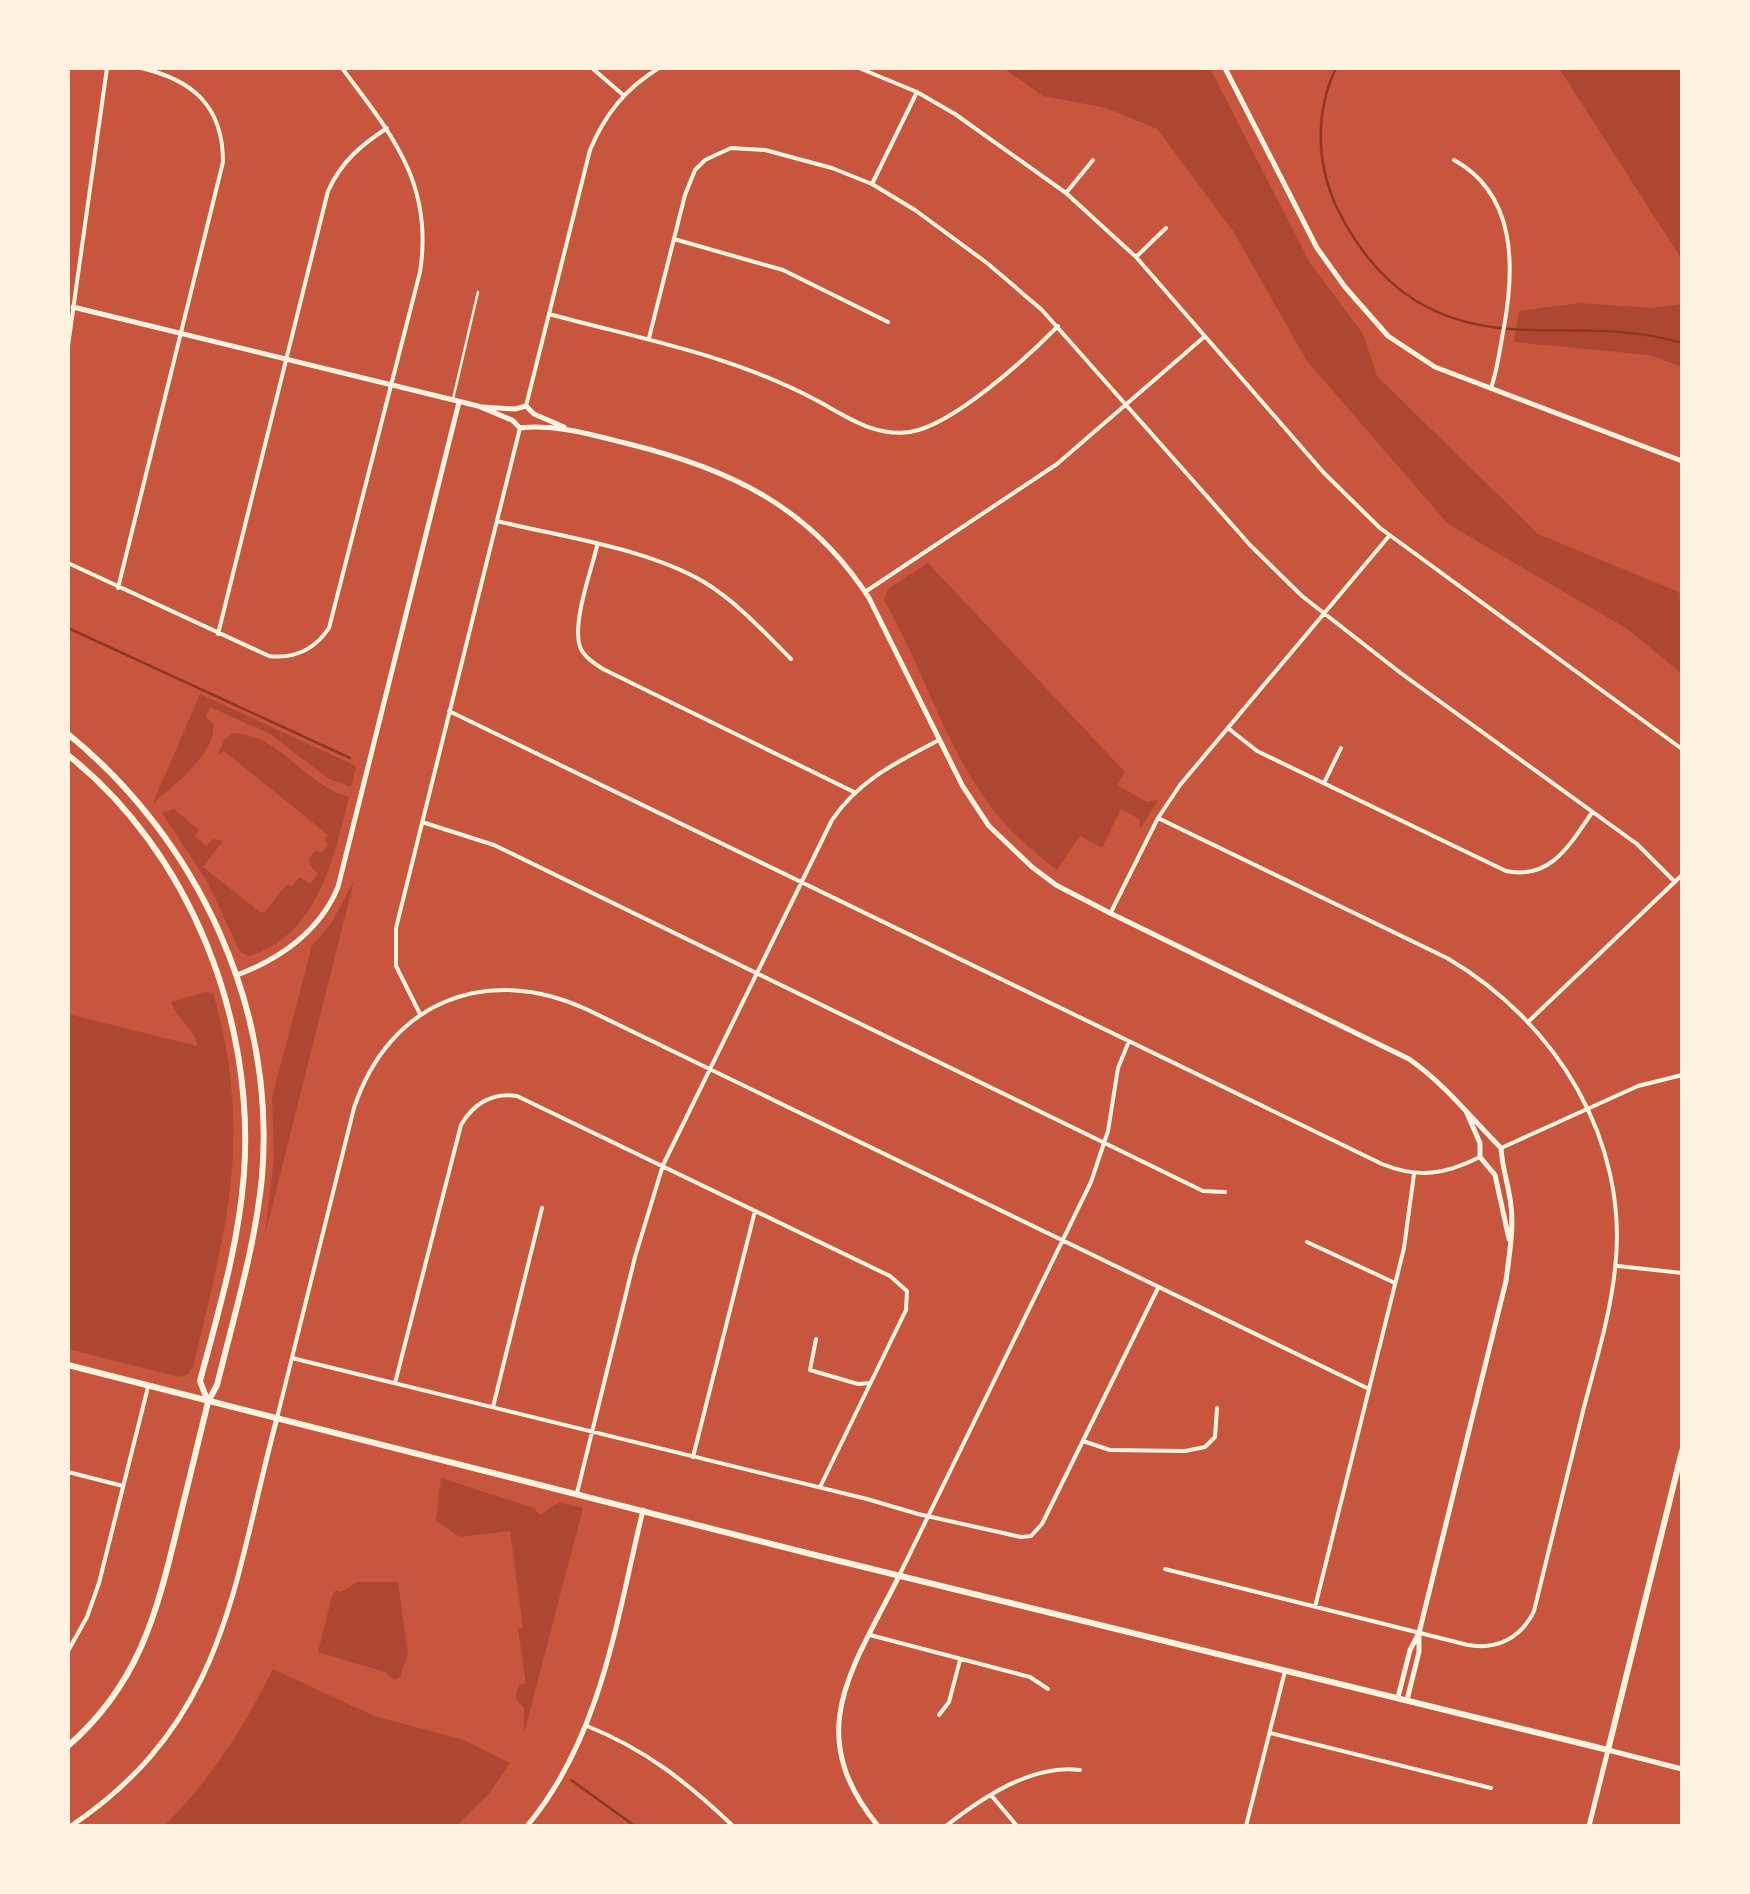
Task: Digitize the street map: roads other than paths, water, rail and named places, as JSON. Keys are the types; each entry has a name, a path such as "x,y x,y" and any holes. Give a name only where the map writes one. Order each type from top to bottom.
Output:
{"main road":[{"path":"68,734 118,778 150,816 200,891 237,975 257,1060 262,1120 262,1174 249,1258 163,1584 144,1645 106,1707 68,1746"},
{"path":"68,755 136,826 174,881 207,945 220,981 241,1069 246,1152 236,1236 200,1381 208,1402"},
{"path":"136,826 150,816"},
{"path":"220,981 237,975"},
{"path":"68,1366 1608,1750 1682,1451"}],"street":[{"path":"68,346 107,68"},
{"path":"118,588 222,172 223,146 214,116 197,93 172,76 141,68"},
{"path":"68,563 264,654 282,657 306,651 324,636 333,618 420,272 423,232 414,179 387,128 342,68"},
{"path":"592,68 623,95"},
{"path":"526,406 590,150 623,95 658,68"},
{"path":"859,68 917,92 987,135 1066,194 1136,257 1334,483 1388,536 1682,749"},
{"path":"1225,68 1317,248 1388,336 1420,359 1682,461"},
{"path":"872,184 917,92"},
{"path":"218,634 328,191 351,154 387,128"},
{"path":"649,338 685,195 695,170 714,154 732,148 788,155 872,184 987,263 1058,326 1263,558 1323,614 1638,844 1675,882"},
{"path":"1066,194 1093,160"},
{"path":"1454,160 1482,184 1507,230 1512,276 1491,388"},
{"path":"1136,257 1166,228"},
{"path":"674,239 783,270 888,322"},
{"path":"73,307 478,406 526,406"},
{"path":"549,314 738,363 866,428 896,433 921,430 944,418 1000,379 1058,326"},
{"path":"865,592 1057,464 1205,336"},
{"path":"237,975 270,960 305,935 326,910 338,887 456,401"},
{"path":"478,406 512,420 520,428"},
{"path":"526,406 534,414 566,428 690,460 744,482 790,512 813,532 865,592 974,806 1007,845 1056,885 1408,1059 1439,1082 1501,1148 1512,1210 1506,1281 1418,1633 1398,1698"},
{"path":"512,420 515,409"},
{"path":"531,425 534,414"},
{"path":"520,428 566,428"},
{"path":"420,1014 400,978 394,942 520,428"},
{"path":"497,521 659,562 706,583 791,659"},
{"path":"1110,913 1158,818 1180,785 1388,536"},
{"path":"597,546 578,633 580,649 588,659 854,792"},
{"path":"450,711 1382,1164 1414,1174 1444,1172 1480,1157"},
{"path":"1228,728 1258,750 1514,873 1540,870 1557,860 1592,812"},
{"path":"577,1494 635,1257 663,1165 832,820 854,792 882,770 939,740"},
{"path":"1324,783 1341,748"},
{"path":"1158,818 1447,958 1496,990 1530,1020 1560,1058 1588,1109 1610,1178 1616,1266 1530,1620 1513,1637 1486,1647 1165,1570"},
{"path":"422,822 494,846 1204,1191 1224,1192"},
{"path":"1530,1020 1682,876"},
{"path":"72,1826 116,1793 141,1768 169,1736 195,1694 224,1624 360,1090 388,1044 420,1014 456,997 485,990 538,991 568,1001 1369,1389"},
{"path":"878,1826 850,1787 838,1740 843,1692 1091,1182 1105,1144 1118,1068 1130,1041"},
{"path":"1501,1148 1655,1080 1682,1075"},
{"path":"395,1383 456,1136 474,1107 502,1095 525,1098 890,1276 907,1291 906,1310 820,1487"},
{"path":"1465,1109 1480,1157 1500,1191 1510,1242"},
{"path":"1480,1148 1486,1142 1495,1142"},
{"path":"1487,1163 1496,1163 1501,1156"},
{"path":"1315,1607 1395,1283 1410,1216 1414,1174"},
{"path":"493,1407 542,1208"},
{"path":"693,1457 755,1211"},
{"path":"1306,1242 1395,1283"},
{"path":"1616,1266 1682,1273"},
{"path":"292,1358 928,1516 1012,1536 1031,1536 1042,1524 1158,1288"},
{"path":"816,1339 810,1370 858,1384 870,1383"},
{"path":"68,1651 94,1600 148,1386"},
{"path":"1082,1442 1110,1450 1199,1450 1215,1437 1217,1408"},
{"path":"68,1472 123,1486"},
{"path":"531,1825 563,1776 587,1726 643,1510"},
{"path":"1407,1700 1419,1652 1418,1633"},
{"path":"870,1635 1030,1677 1048,1689"},
{"path":"939,1716 949,1702 960,1660"},
{"path":"1246,1826 1286,1670"},
{"path":"587,1726 646,1754 733,1826"},
{"path":"1270,1733 1491,1788"},
{"path":"1589,1826 1608,1750 1682,1768"},
{"path":"946,1826 991,1795 1058,1767 1080,1770"},
{"path":"991,1795 1017,1826"}],"lane":[{"path":"456,401 478,292"}],"waterway":[{"path":"1336,68 1322,120 1325,173 1337,208 1353,237 1392,283 1414,300 1467,322 1497,328 1626,333 1682,343"},
{"path":"68,628 350,758"},
{"path":"571,1780 635,1826"}]}
